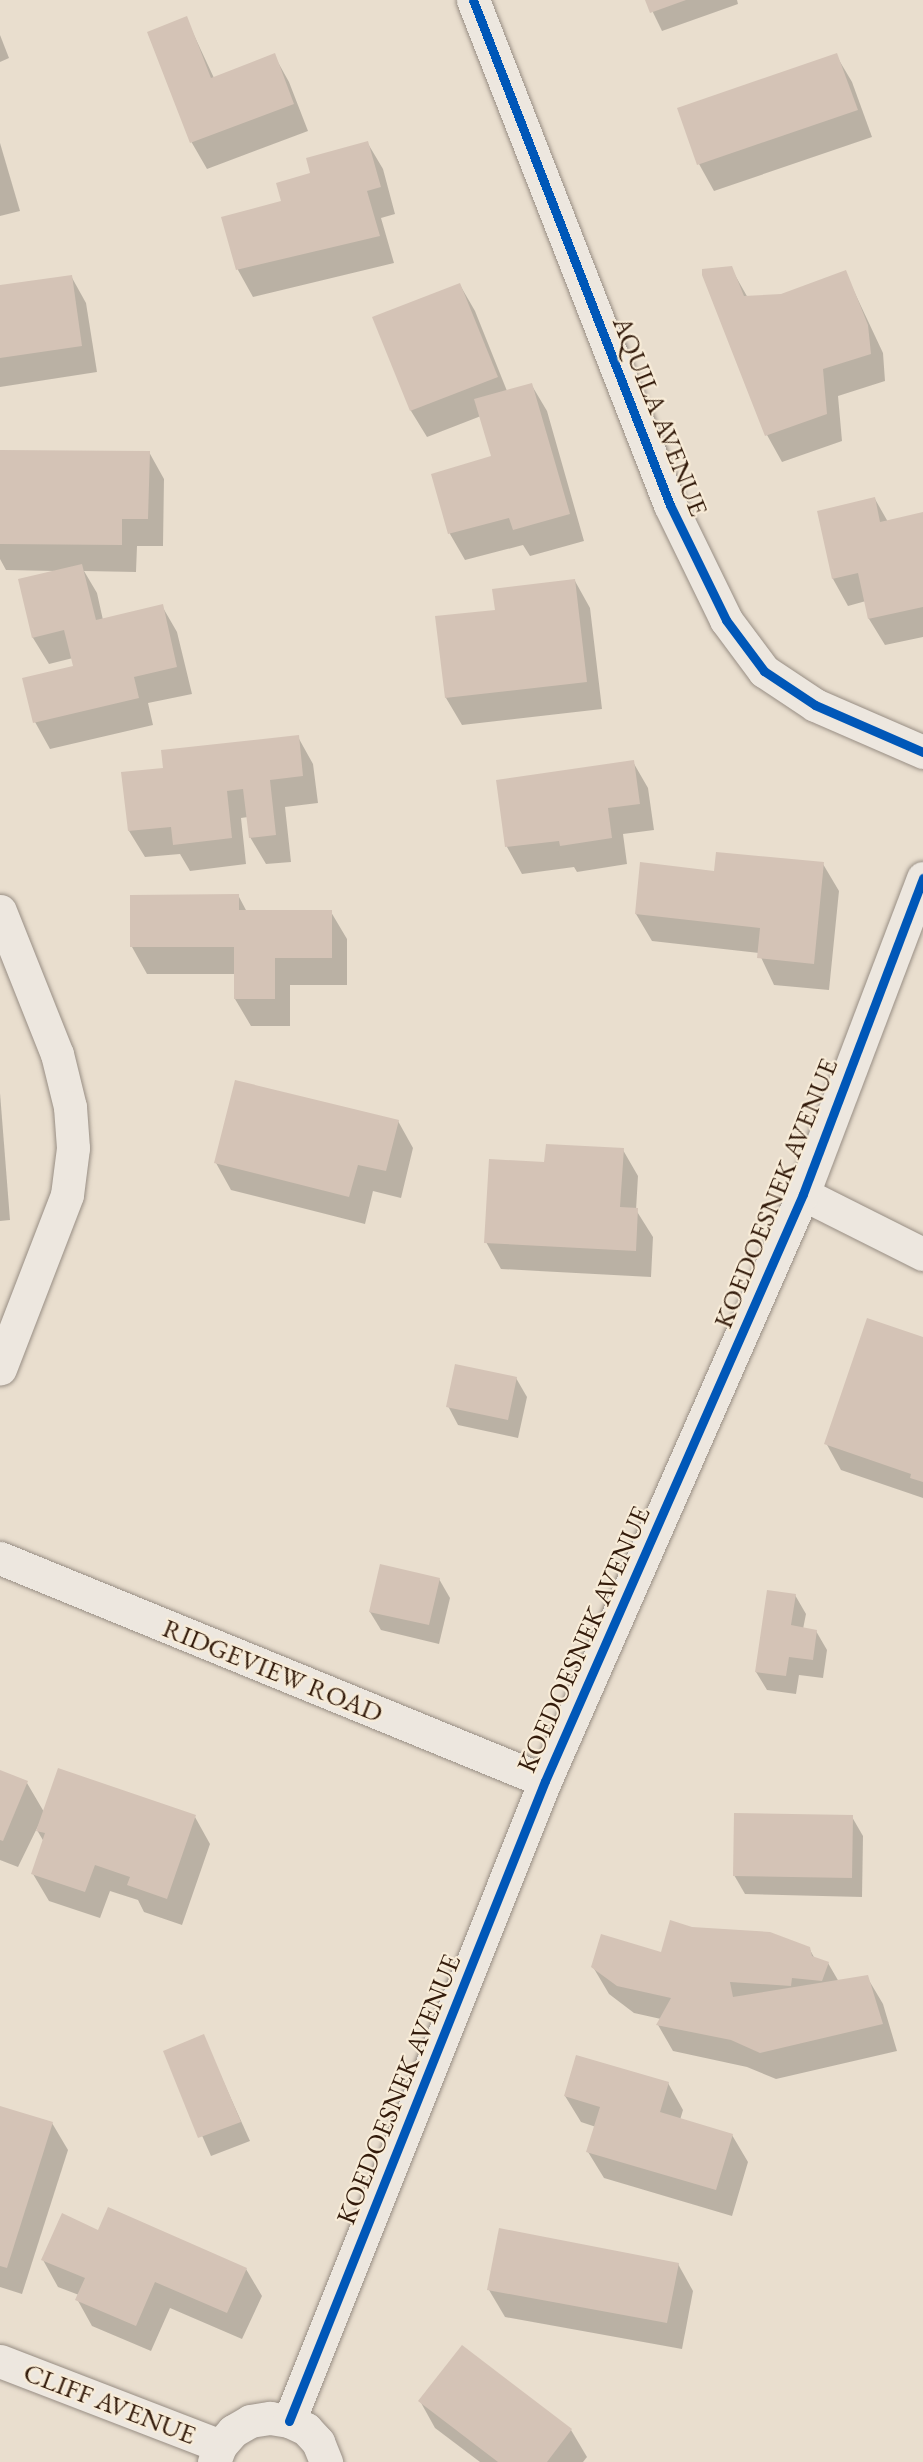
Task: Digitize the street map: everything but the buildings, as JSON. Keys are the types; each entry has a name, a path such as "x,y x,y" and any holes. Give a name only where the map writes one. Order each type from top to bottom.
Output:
{"street":[{"name":"AQUILA AVENUE","path":"472,0 670,505 726,620 764,671 815,705 923,752"},
{"name":"KOEDOESNEK AVENUE","path":"290,2421 545,1781 803,1194 923,878"},
{"path":"0,911 57,1054 70,1107 73,1148 67,1195 0,1369"},
{"path":"803,1194 923,1254"},
{"name":"RIDGEVIEW ROAD","path":"0,1558 545,1781"},
{"name":"CLIFF AVENUE","path":"0,2361 217,2454"},
{"path":"217,2454 233,2431 250,2421 270,2418 290,2421 318,2442 326,2462"}],"cycle path":[{"path":"473,0 670,505 726,620 764,671 815,705 923,752"},
{"path":"289,2421 545,1781 803,1194 923,878"}]}
